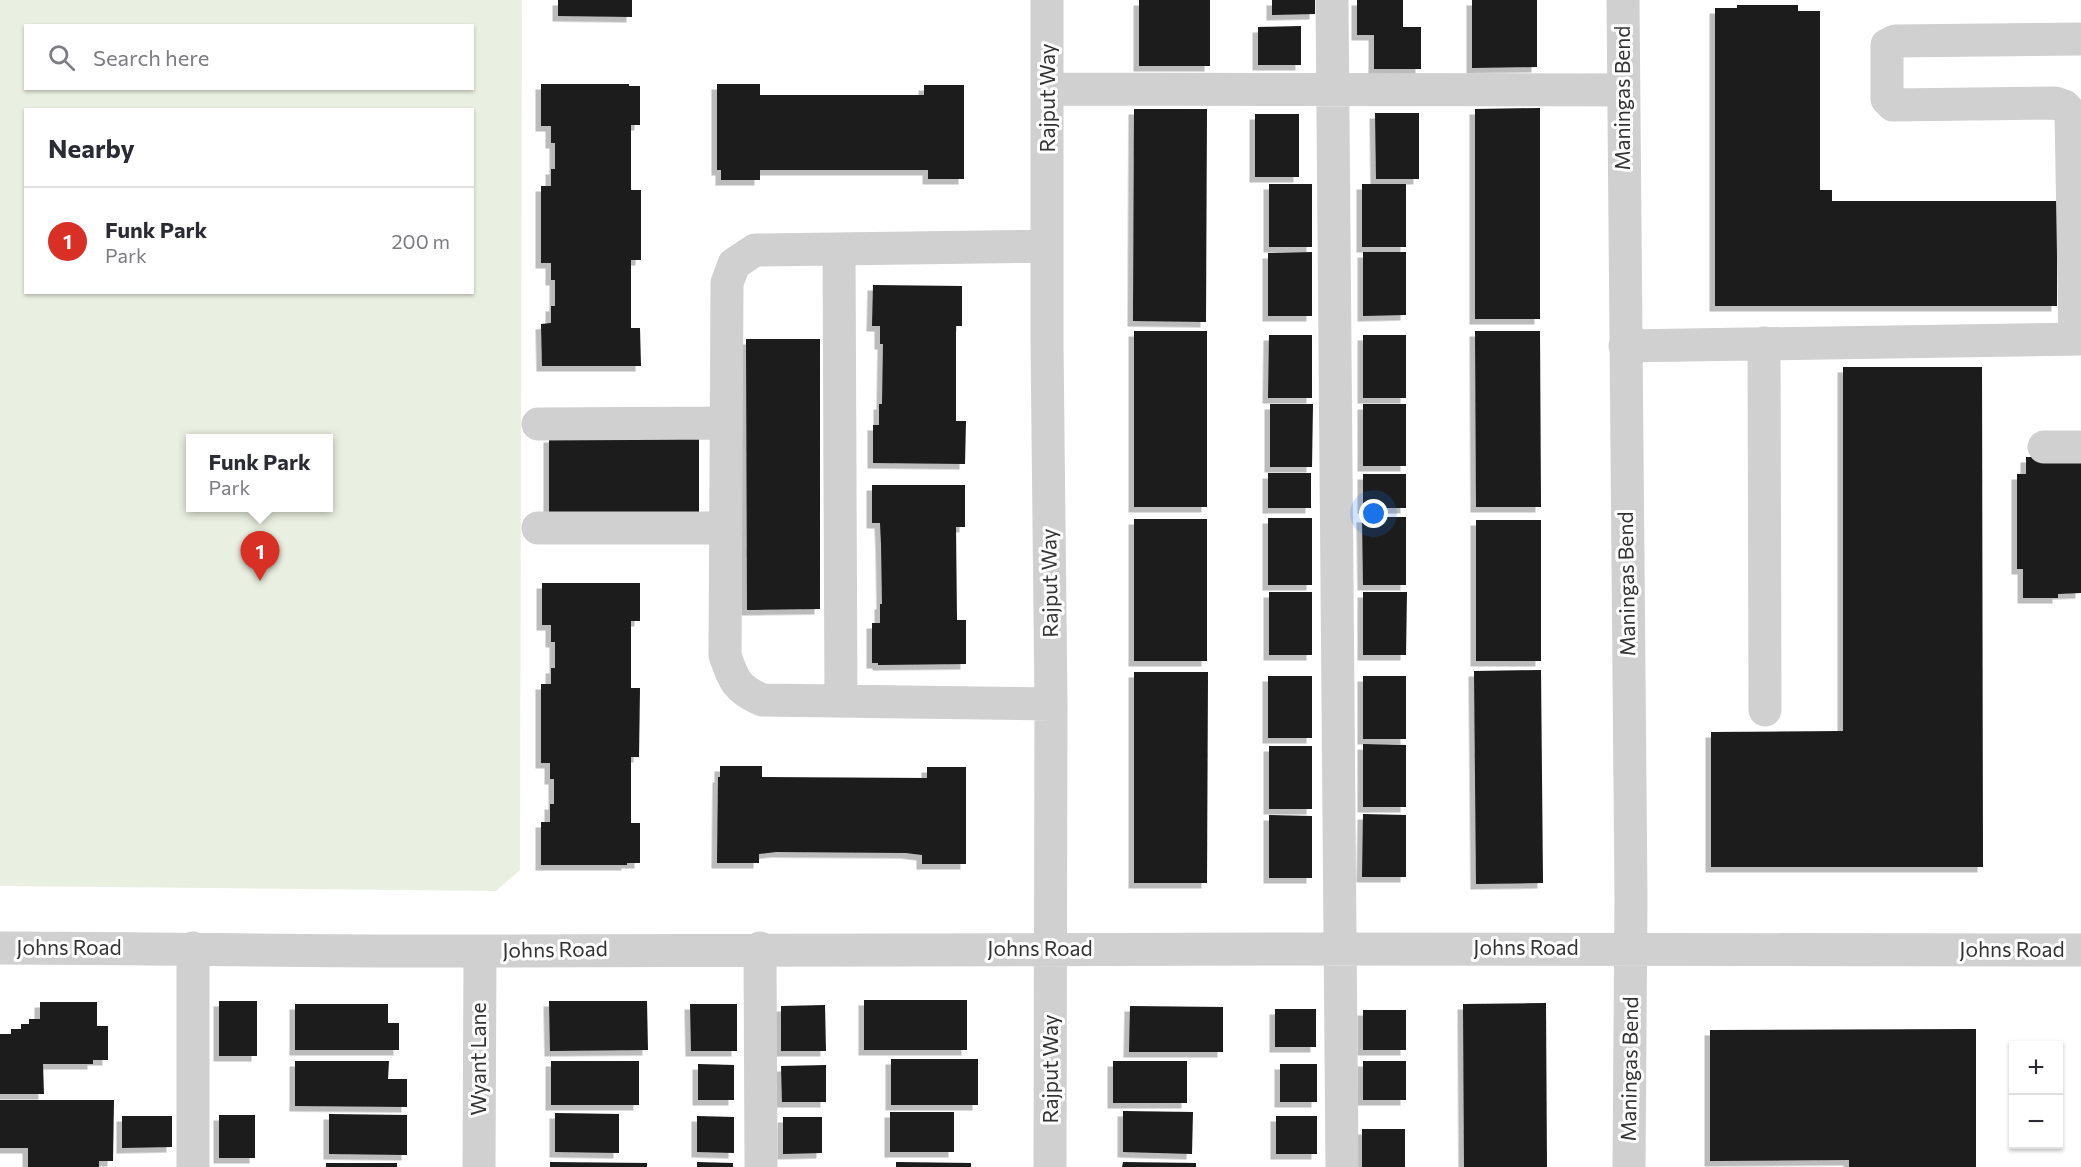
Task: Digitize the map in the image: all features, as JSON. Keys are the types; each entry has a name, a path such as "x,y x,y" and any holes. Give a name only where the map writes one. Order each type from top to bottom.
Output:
{"street":[{"name":"Rajput Way","path":"1047,0 1052,704 1050,1167"},
{"path":"1332,0 1342,1167"},
{"name":"Maningas Bend","path":"1623,0 1624,346 1631,947 1629,1167"},
{"path":"1624,346 2078,339 2072,113 2064,106 2055,103 1893,105 1887,99 1885,55 1887,45 1895,41 2081,39"},
{"path":"1048,89 1623,90"},
{"path":"1047,246 755,250 734,264 727,283 725,655 733,679 747,693 762,700 1052,704"},
{"path":"839,249 841,701"},
{"path":"1764,343 1765,711"},
{"path":"538,424 726,423"},
{"path":"2044,447 2081,447"},
{"path":"538,528 726,528"},
{"name":"Johns Road","path":"0,948 480,951 760,948 1631,947 2081,950"},
{"path":"193,1167 194,948"},
{"path":"760,948 761,1167"},
{"name":"Wyant Lane","path":"479,1167 480,951"}],"green space":[{"path":"0,0 522,0 520,870 496,891 0,886"}],"building":[{"path":"558,0 632,0 632,17 558,16"},
{"path":"1139,0 1210,0 1210,66 1139,66"},
{"path":"1272,0 1315,0 1315,14 1272,15"},
{"path":"1357,0 1403,0 1403,27 1421,27 1421,69 1374,69 1374,35 1357,35"},
{"path":"1472,0 1537,0 1537,67 1472,68"},
{"path":"1737,5 1798,5 1798,11 1820,11 1820,190 1832,190 1832,201 2057,201 2057,306 1715,306 1715,8 1737,8"},
{"path":"1301,26 1301,65 1258,65 1258,27"},
{"path":"541,84 640,86 640,125 631,125 631,190 641,190 641,260 631,260 631,328 640,328 641,366 542,366 541,324 551,323 551,306 555,306 555,280 551,280 551,263 541,263 541,186 551,186 551,169 555,169 555,143 551,143 551,126 541,126"},
{"path":"717,84 760,84 760,95 924,95 924,85 964,85 964,179 928,179 928,170 760,170 760,180 721,180 721,170 717,170"},
{"path":"1540,108 1540,319 1475,319 1475,109"},
{"path":"1134,109 1207,109 1206,322 1133,321"},
{"path":"1375,113 1419,113 1419,179 1376,179"},
{"path":"1255,114 1299,114 1299,177 1255,177"},
{"path":"1269,184 1312,184 1312,247 1269,247"},
{"path":"1362,184 1406,184 1406,247 1362,247"},
{"path":"1312,252 1312,316 1268,316 1268,253"},
{"path":"1363,252 1406,252 1406,315 1363,316"},
{"path":"873,285 962,286 962,326 956,326 956,421 966,421 965,464 873,463 873,425 879,425 879,404 882,404 883,344 880,344 880,326 872,326"},
{"path":"1134,331 1207,331 1207,507 1134,507"},
{"path":"1475,331 1540,331 1541,507 1476,507"},
{"path":"1269,335 1312,335 1312,398 1268,398"},
{"path":"1363,335 1406,335 1406,398 1363,398"},
{"path":"746,339 820,339 820,609 747,610"},
{"path":"1843,367 1982,367 1983,867 1711,867 1711,732 1843,731"},
{"path":"1270,404 1313,404 1312,467 1270,467"},
{"path":"1363,404 1406,404 1406,466 1363,466"},
{"path":"699,436 699,512 549,512 549,437"},
{"path":"2026,457 2081,457 2081,593 2058,594 2058,598 2023,598 2023,569 2017,569 2017,474 2026,474"},
{"path":"1268,473 1311,473 1311,508 1268,508"},
{"path":"1363,474 1406,474 1406,508 1363,508"},
{"path":"872,485 965,485 965,527 956,527 957,620 966,620 966,664 878,665 878,663 872,663 872,623 880,623 880,604 882,604 880,523 872,523"},
{"path":"1362,517 1406,517 1406,585 1363,585"},
{"path":"1268,518 1312,518 1312,585 1268,585"},
{"path":"1134,519 1207,519 1207,661 1134,661"},
{"path":"1476,520 1541,520 1541,661 1476,661"},
{"path":"542,583 640,583 640,621 631,621 631,688 640,688 639,757 631,757 631,823 640,823 640,863 541,865 541,822 550,822 550,804 554,804 554,779 550,779 550,763 541,763 541,684 551,684 551,668 555,668 555,642 551,642 551,625 542,625"},
{"path":"1269,592 1312,592 1312,655 1269,655"},
{"path":"1363,592 1407,592 1406,655 1363,655"},
{"path":"1541,670 1543,883 1476,884 1474,671"},
{"path":"1134,672 1208,672 1207,883 1134,883"},
{"path":"1268,676 1312,676 1312,738 1268,738"},
{"path":"1363,676 1406,676 1406,739 1363,739"},
{"path":"1363,744 1406,745 1406,807 1363,807"},
{"path":"1269,746 1312,746 1312,809 1269,809"},
{"path":"720,766 762,766 762,777 927,778 927,767 966,767 966,864 922,864 922,855 906,853 776,852 759,854 759,863 717,863"},
{"path":"1363,814 1406,815 1406,877 1362,877"},
{"path":"1269,815 1312,816 1312,878 1269,878"},
{"path":"864,1000 967,1000 967,1050 864,1050"},
{"path":"219,1001 257,1001 257,1056 219,1056"},
{"path":"549,1001 647,1001 648,1050 550,1051"},
{"path":"40,1002 97,1002 97,1026 108,1026 108,1060 93,1060 93,1064 43,1064 44,1094 0,1094 0,1034 11,1034 11,1029 21,1029 21,1024 29,1024 29,1019 40,1019"},
{"path":"1546,1003 1547,1167 1464,1167 1463,1004"},
{"path":"295,1004 388,1004 388,1023 399,1023 399,1050 295,1050"},
{"path":"690,1004 737,1004 737,1051 691,1051"},
{"path":"825,1005 826,1051 781,1051 781,1006"},
{"path":"1130,1006 1223,1007 1223,1052 1129,1052"},
{"path":"1275,1009 1316,1009 1316,1047 1275,1047"},
{"path":"1363,1010 1406,1010 1406,1050 1363,1050"},
{"path":"1976,1029 1976,1167 1849,1167 1849,1160 1710,1161 1710,1030"},
{"path":"891,1059 978,1059 978,1105 891,1105"},
{"path":"295,1061 389,1061 388,1079 407,1079 407,1107 295,1106"},
{"path":"551,1061 639,1061 639,1105 551,1105"},
{"path":"1113,1061 1187,1061 1187,1103 1113,1103"},
{"path":"1363,1061 1406,1061 1406,1100 1363,1100"},
{"path":"698,1064 734,1065 734,1100 698,1100"},
{"path":"1280,1064 1317,1064 1317,1102 1280,1102"},
{"path":"826,1065 826,1102 782,1102 781,1066"},
{"path":"0,1100 114,1100 113,1161 99,1161 99,1167 28,1167 28,1148 0,1148"},
{"path":"1123,1111 1193,1112 1192,1154 1123,1152"},
{"path":"890,1112 954,1112 954,1152 890,1152"},
{"path":"555,1113 619,1114 619,1153 555,1152"},
{"path":"329,1114 407,1115 407,1155 329,1154"},
{"path":"219,1115 255,1115 255,1158 219,1158"},
{"path":"122,1116 172,1116 172,1147 122,1148"},
{"path":"697,1116 734,1117 734,1153 697,1152"},
{"path":"1276,1116 1317,1116 1317,1154 1276,1154"},
{"path":"783,1117 822,1117 822,1153 783,1154"},
{"path":"1362,1129 1405,1129 1405,1167 1362,1167"},
{"path":"550,1162 647,1163 647,1167 550,1167"},
{"path":"697,1162 733,1163 733,1167 697,1167"},
{"path":"896,1162 971,1163 971,1167 896,1167"},
{"path":"1123,1162 1196,1163 1196,1167 1122,1167"},
{"path":"326,1163 397,1163 397,1167 326,1167"}],"place":[{"name":"Funk Park","path":"260,581"}]}
